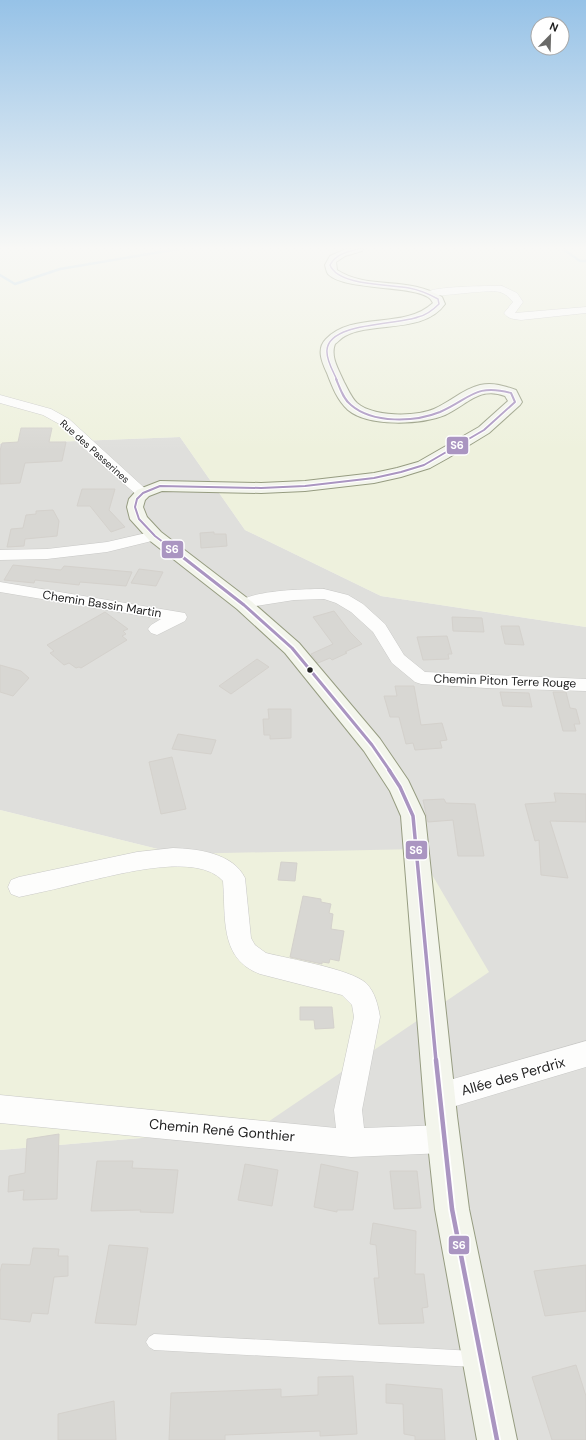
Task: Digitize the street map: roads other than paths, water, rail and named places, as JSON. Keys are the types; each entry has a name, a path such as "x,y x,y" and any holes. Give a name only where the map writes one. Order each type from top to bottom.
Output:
{"main road":[{"path":"418,316 366,326 345,333 330,341 327,347 327,355 343,395 356,409 390,418 409,418 438,413 472,392 485,387 500,388 511,393 515,402 484,430 444,455 424,465 374,478 305,486 262,488 160,486 143,493 137,499 135,507 139,519 155,536 244,604 292,648 372,745 400,787 413,816 439,1097 452,1209 497,1440"}],"street":[{"path":"513,316 521,318 536,316"},
{"name":"Rue des Passerines","path":"0,399 48,412 65,422 97,453 143,493"},
{"path":"0,555 47,554 107,547 155,536"},
{"name":"Chemin Bassin Martin","path":"0,587 179,617 157,629"},
{"name":"Chemin Piton Terre Rouge","path":"244,604 252,601 294,594 324,594 342,599 357,608 379,628 398,659 421,678 486,682 586,685"},
{"path":"19,887 137,861 173,857 193,858 211,863 227,870 234,878 239,940 247,953 260,963 348,985 359,992 365,1002 367,1017 348,1110 350,1143"},
{"name":"Allée des Perdrix","path":"439,1097 586,1054"},
{"name":"Chemin René Gonthier","path":"0,1109 350,1143 444,1139"}],"lane":[{"path":"154,1342 481,1359"}]}
